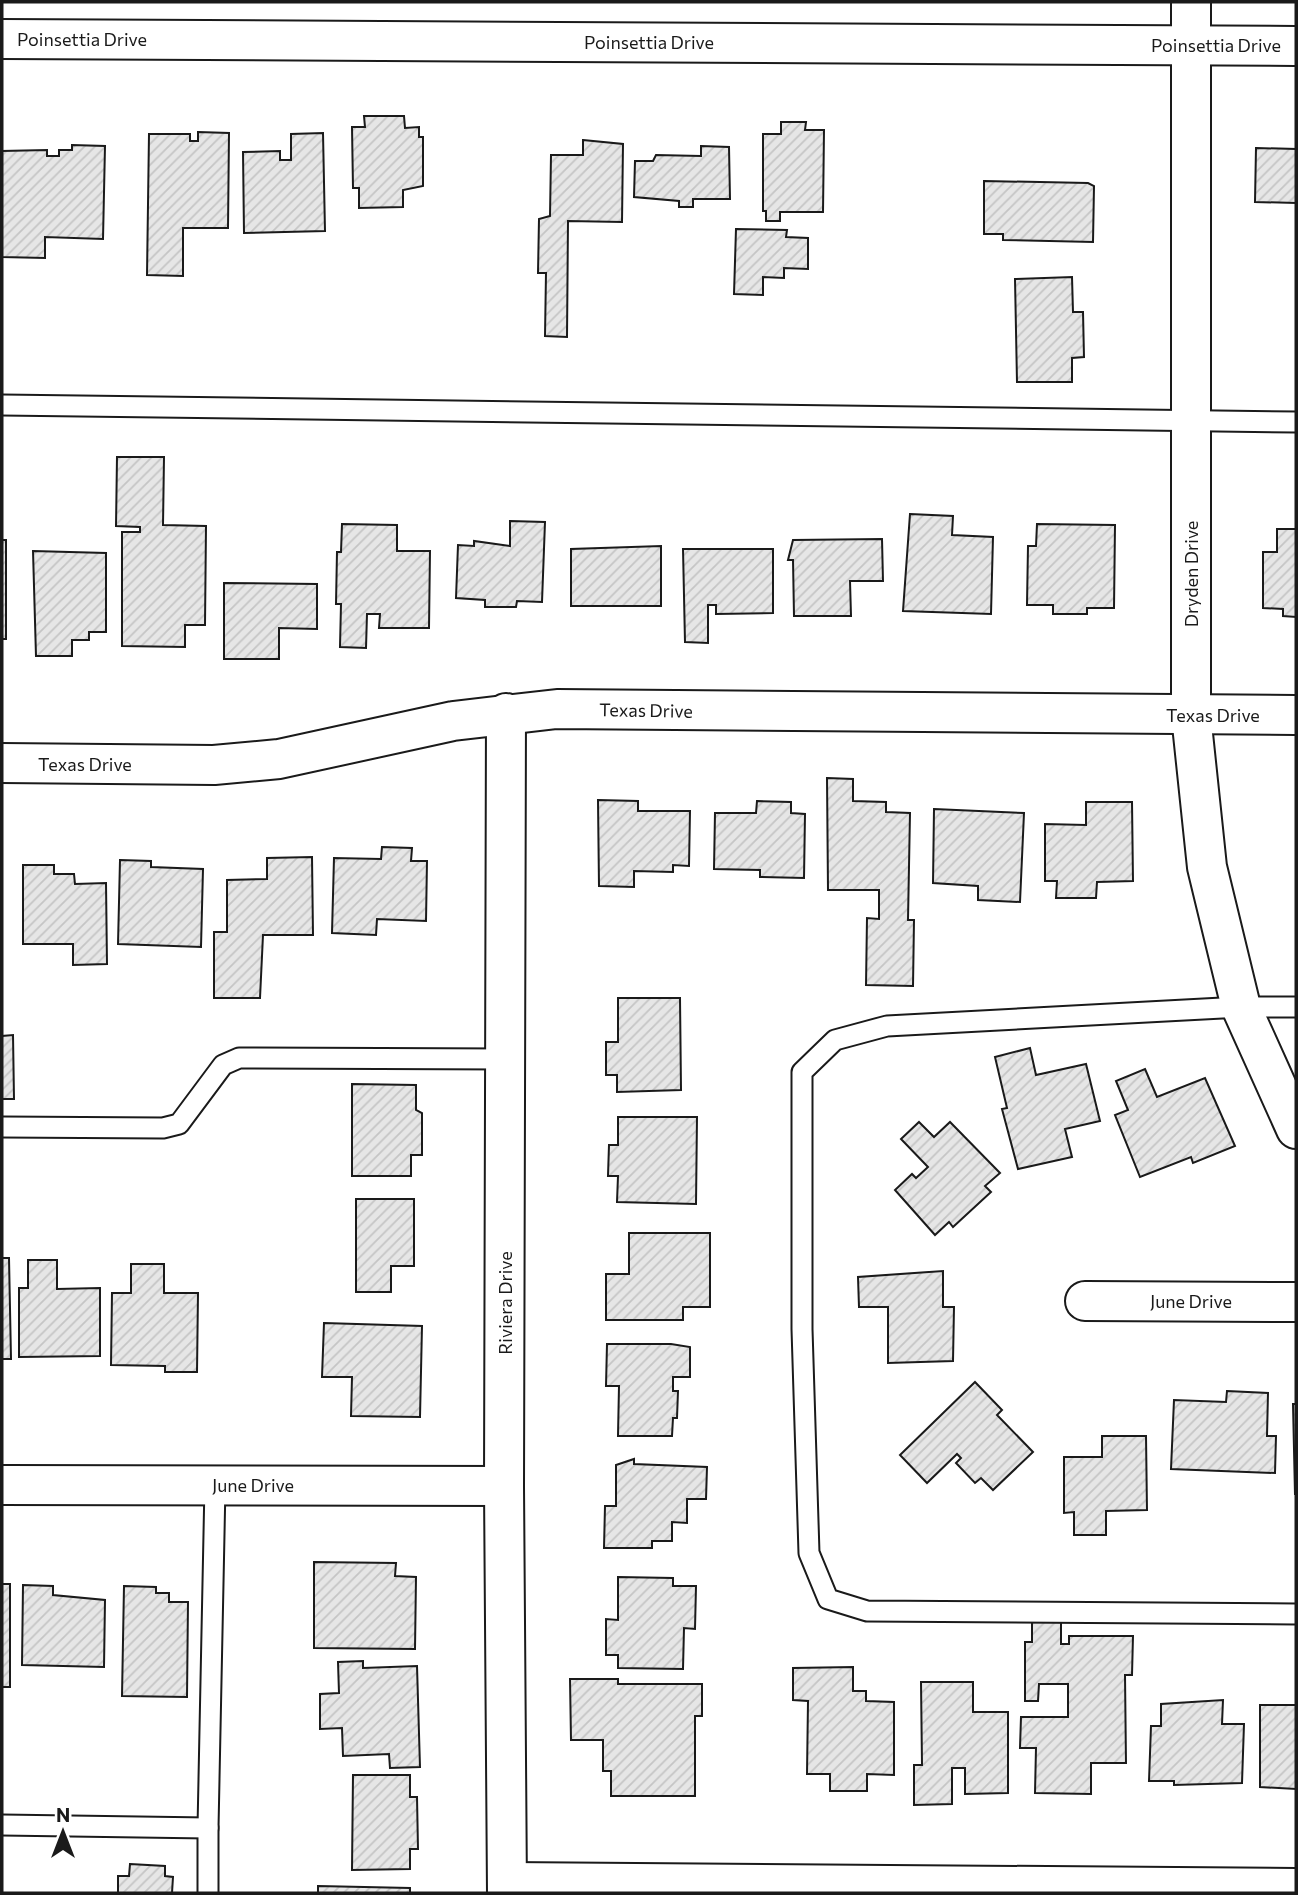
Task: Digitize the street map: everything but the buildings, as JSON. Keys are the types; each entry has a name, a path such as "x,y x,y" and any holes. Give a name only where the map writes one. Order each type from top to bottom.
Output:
{"street":[{"name":"Dryden Drive","path":"1191,2 1191,715 1207,867 1241,1007 1296,1129"},
{"name":"Poinsettia Drive","path":"2,38 1296,46"},
{"name":"Texas Drive","path":"2,763 214,765 266,760 453,721 557,709 1296,715"},
{"name":"Riviera Drive","path":"506,713 504,1486 507,1888"},
{"name":"June Drive","path":"1085,1301 1296,1302"},
{"name":"June Drive","path":"2,1485 504,1486"},
{"path":"507,1888 1296,1888"}],"lane":[{"path":"2,405 1296,422"},
{"path":"1296,1007 1241,1007 887,1026 835,1040 802,1072 802,1329 809,1553 828,1599 867,1612 1296,1614"},
{"path":"2,1127 163,1128 179,1124 223,1065 239,1058 506,1059"},
{"path":"208,1893 215,1485"},
{"path":"2,1825 208,1828"}]}
